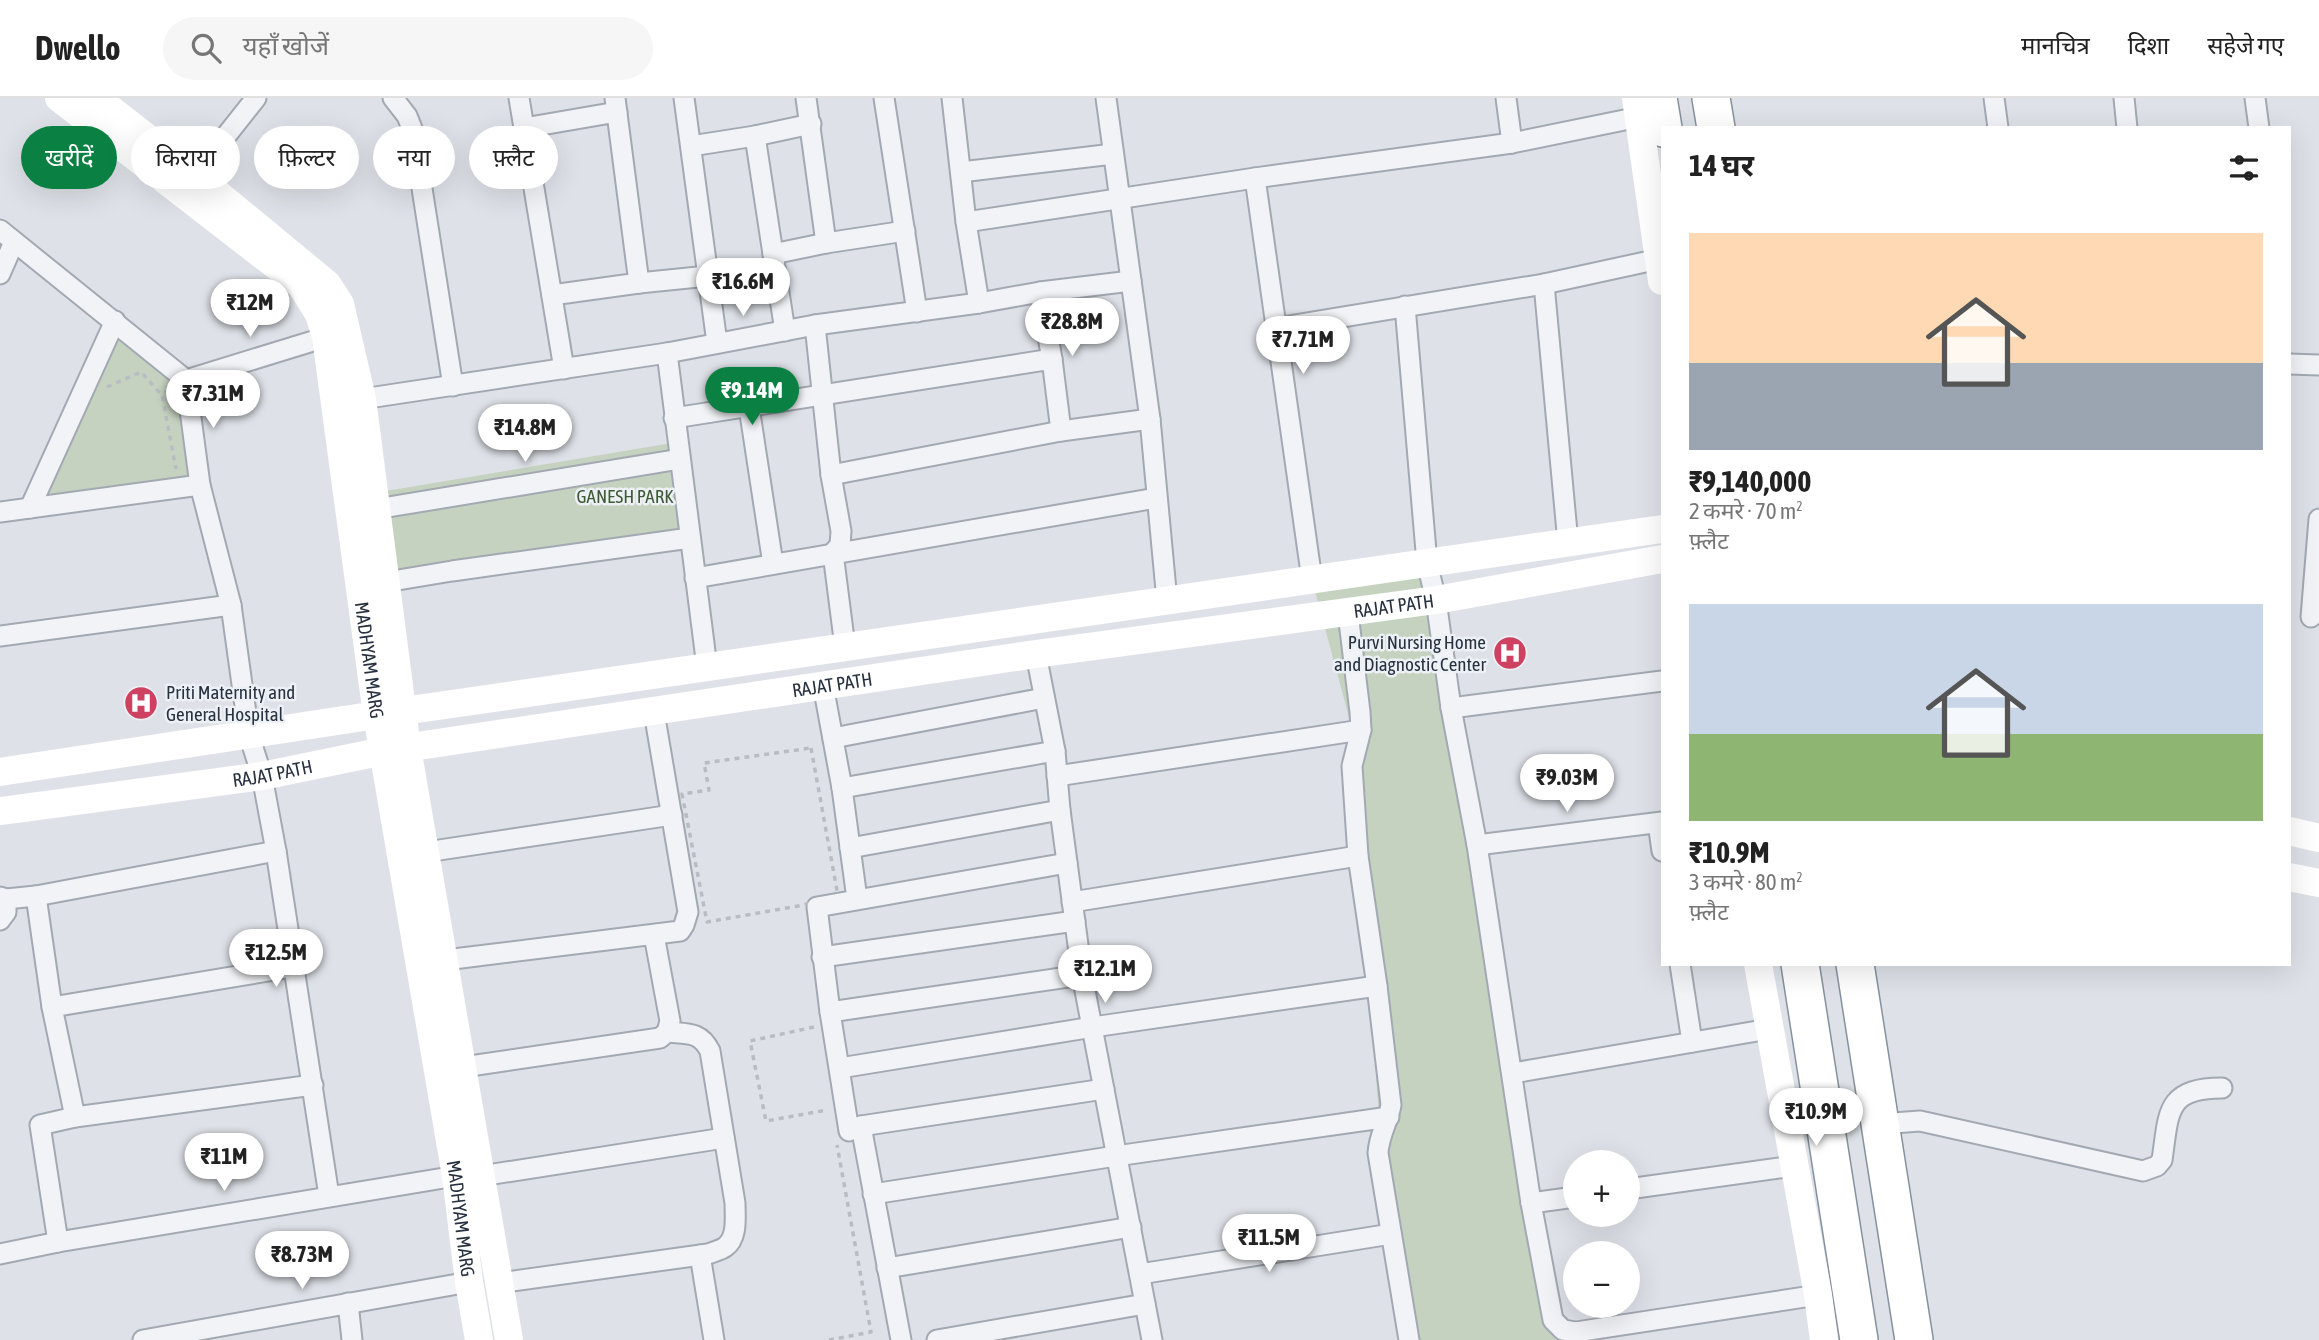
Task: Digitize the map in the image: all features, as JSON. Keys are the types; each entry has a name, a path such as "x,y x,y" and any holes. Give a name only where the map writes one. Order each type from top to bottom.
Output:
{"highway":[{"path":"1711,98 1716,126"},
{"path":"1800,966 1859,1340"},
{"path":"1855,966 1914,1340"}],"street":[{"name":"MADHYAM MARG","path":"59,98 301,285 319,314 326,337 469,1176 499,1283 509,1340"},
{"path":"234,126 256,98"},
{"path":"393,98 407,116 413,131 453,386"},
{"path":"519,98 524,126"},
{"path":"684,98 717,343"},
{"path":"806,98 826,243"},
{"path":"884,98 917,312"},
{"path":"1106,98 1150,419 1167,601"},
{"path":"1506,98 1512,143"},
{"path":"1994,98 1998,126"},
{"path":"2124,98 2127,126"},
{"path":"2255,98 2259,126"},
{"path":"958,99 966,222 979,303"},
{"name":"MADHYAM MARG","path":"103,100 135,126"},
{"path":"532,126 616,105 639,283"},
{"path":"966,222 1255,178 1512,143 1649,110 1661,270 1544,284 1276,328"},
{"path":"691,146 811,124"},
{"path":"755,136 785,331"},
{"path":"961,172 1113,154"},
{"path":"1255,178 1312,580"},
{"name":"MADHYAM MARG","path":"213,189 327,284 340,304 362,399 386,582 390,713"},
{"path":"534,189 565,369"},
{"path":"773,254 905,231"},
{"path":"0,274 7,236 186,380 200,485 232,605 249,735 262,776 276,851 329,1196"},
{"path":"552,295 708,276"},
{"path":"362,399 667,353 815,326 1131,281"},
{"path":"1544,284 1568,543"},
{"path":"1040,292 1052,359 1060,431"},
{"path":"1405,306 1427,563 1436,600 1451,708 1477,845 1531,1203 1553,1320 1563,1329 1576,1332 1818,1295"},
{"path":"30,508 115,321"},
{"path":"815,326 831,475 841,531 840,545 833,552"},
{"path":"186,380 326,337"},
{"path":"667,353 707,667"},
{"path":"674,418 1052,359"},
{"path":"2291,365 2319,365"},
{"path":"749,407 773,564"},
{"path":"831,475 1060,431 1150,419"},
{"path":"376,509 680,459"},
{"path":"0,512 200,485"},
{"path":"695,578 1156,498"},
{"path":"2311,617 2319,519"},
{"name":"RAJAT PATH","path":"0,772 1661,529"},
{"path":"386,582 690,538"},
{"path":"833,552 845,647"},
{"name":"RAJAT PATH","path":"0,811 262,776 395,750 823,685 1436,600 1661,559"},
{"path":"0,636 232,605"},
{"path":"1348,613 1361,730 1352,766 1358,856 1391,1105 1389,1117 1379,1139 1378,1153 1409,1340"},
{"path":"1036,654 1055,751 1082,975 1152,1340"},
{"path":"1451,708 1661,681"},
{"path":"823,685 842,788 857,899"},
{"path":"832,737 1044,698"},
{"path":"445,960 680,930 688,912 654,712"},
{"path":"1058,776 1361,730"},
{"name":"MADHYAM MARG","path":"395,750 426,852 463,1067 469,1176 469,1282 479,1340"},
{"path":"842,788 1055,751"},
{"path":"850,848 1060,810"},
{"path":"426,852 672,815"},
{"path":"1477,845 1660,823"},
{"path":"2291,831 2319,838"},
{"path":"0,920 6,912 3,898 36,896 276,851"},
{"path":"822,957 1358,856"},
{"path":"1067,863 817,907 822,957 823,1019 840,1068 849,1131 861,1126 1104,1089"},
{"path":"2291,877 2319,883"},
{"path":"36,896 52,1007 75,1117"},
{"path":"463,1067 660,1038 667,1031 670,1021 654,935"},
{"path":"1680,966 1692,1042"},
{"path":"1758,966 1824,1340"},
{"path":"52,1007 292,967"},
{"path":"823,1019 1082,975"},
{"path":"840,1068 1093,1027 1377,986"},
{"path":"1513,1073 1769,1029"},
{"path":"499,1283 700,1255 725,1248 732,1238 735,1203 709,1051 704,1040 693,1035 667,1031"},
{"path":"58,1242 40,1125 75,1117 313,1085"},
{"path":"1880,1124 1920,1121 2143,1171 2158,1166 2162,1160 2170,1112 2178,1100 2200,1088 2222,1088"},
{"path":"873,1194 1389,1117"},
{"path":"861,1126 901,1340"},
{"path":"0,1254 329,1196 724,1138"},
{"path":"1640,1187 1794,1166"},
{"path":"1531,1203 1563,1198"},
{"path":"887,1268 1130,1227"},
{"path":"1140,1274 1391,1234"},
{"path":"700,1255 714,1340"},
{"path":"143,1340 469,1282"},
{"path":"348,1303 352,1340"},
{"path":"937,1340 1145,1304"}],"path":[{"path":"105,388 141,372 162,394"},
{"path":"811,748 838,896 798,906 707,922 682,794 709,790 704,763 811,748"},
{"path":"823,1019 750,1041 766,1121 830,1109"},
{"path":"829,1340 870,1332 835,1136"}],"green space":[{"path":"115,321 186,380 200,485 30,508"},
{"name":"GANESH PARK","path":"678,442 689,532 386,580 374,493"},
{"path":"1440,562 1451,708 1556,1340 1412,1340 1379,1119 1354,736 1312,580"}],"place":[{"name":"Purvi Nursing Home and Diagnostic Center","path":"1510,653"},
{"name":"Priti Maternity and General Hospital","path":"141,703"}]}
